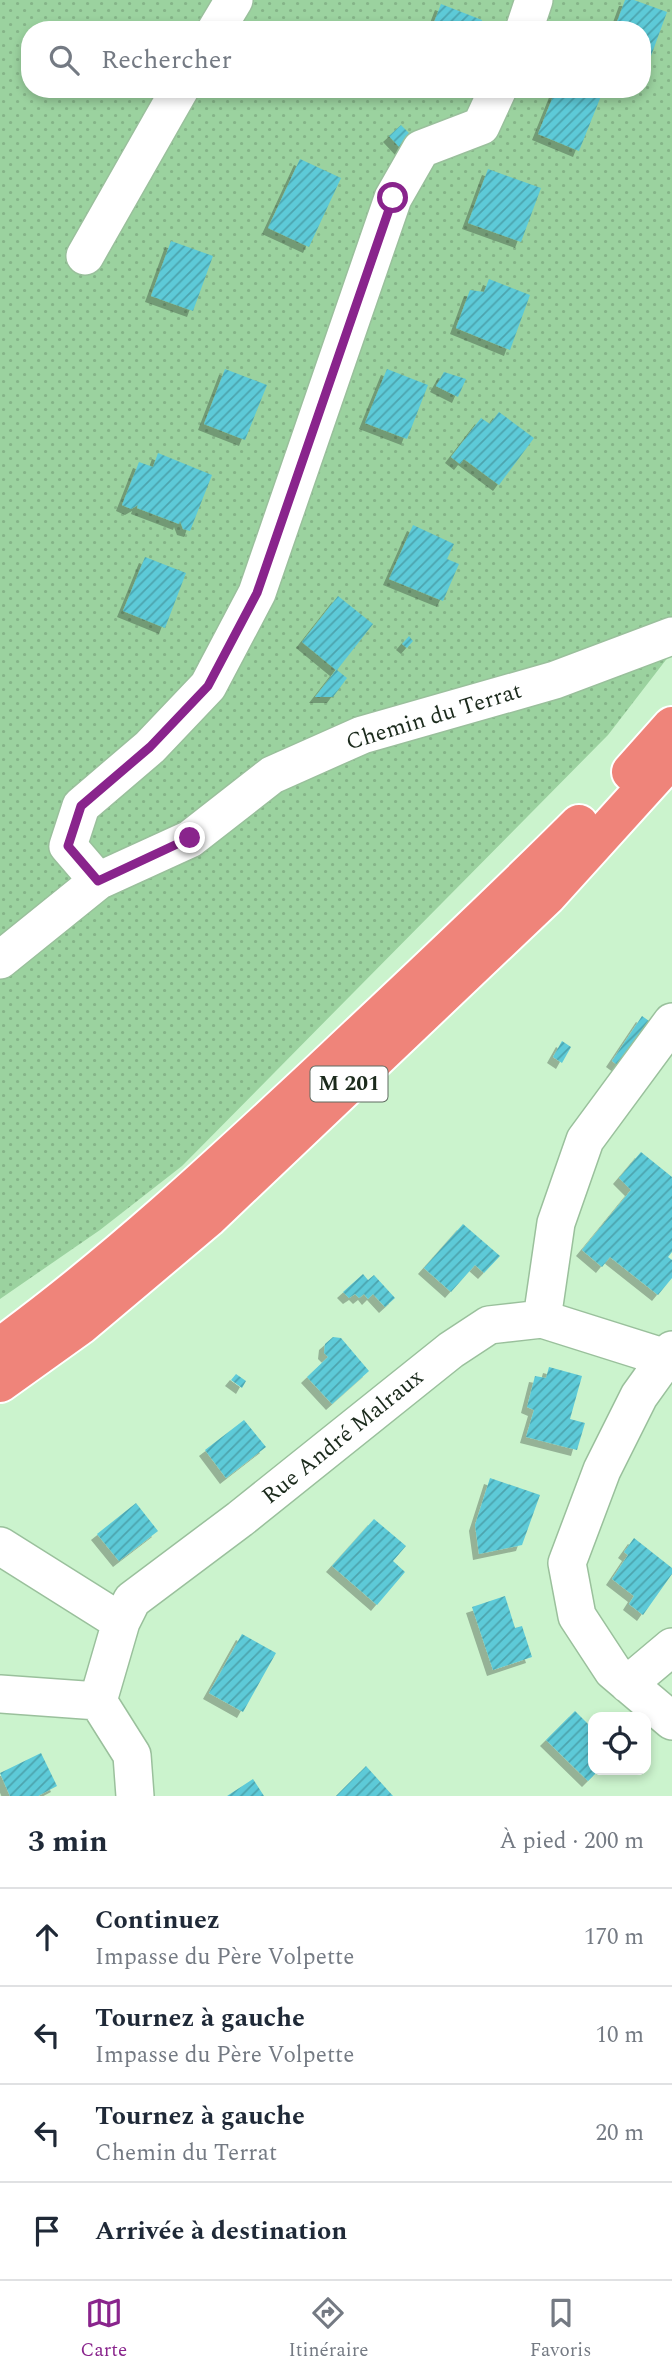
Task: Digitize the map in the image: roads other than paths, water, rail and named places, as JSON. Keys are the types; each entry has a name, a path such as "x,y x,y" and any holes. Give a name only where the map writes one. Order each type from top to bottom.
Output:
{"highway":[{"name":"M 201","path":"0,1347 64,1300 203,1181 509,895 672,726"},
{"name":"M 201","path":"0,1382 81,1325 208,1218 547,896 672,758"}],"street":[{"path":"221,21 234,0"},
{"path":"527,21 534,0"},
{"path":"85,256 175,98"},
{"path":"98,881 68,846 81,806 150,747 208,686 257,593 393,198 421,149 481,126 494,98"},
{"name":"Chemin du Terrat","path":"0,960 98,881 190,838 272,775 362,735 555,680 672,636"},
{"path":"542,1319 556,1223 585,1140 672,1022"},
{"name":"Rue André Malraux","path":"98,1701 121,1622 132,1601 282,1486 451,1350 489,1325 542,1319 670,1356"},
{"path":"670,1356 639,1395 602,1470 567,1563 577,1616 613,1671 672,1721"},
{"path":"0,1546 121,1622"},
{"path":"628,1684 672,1647"},
{"path":"0,1694 98,1701 132,1755 135,1796"}]}
